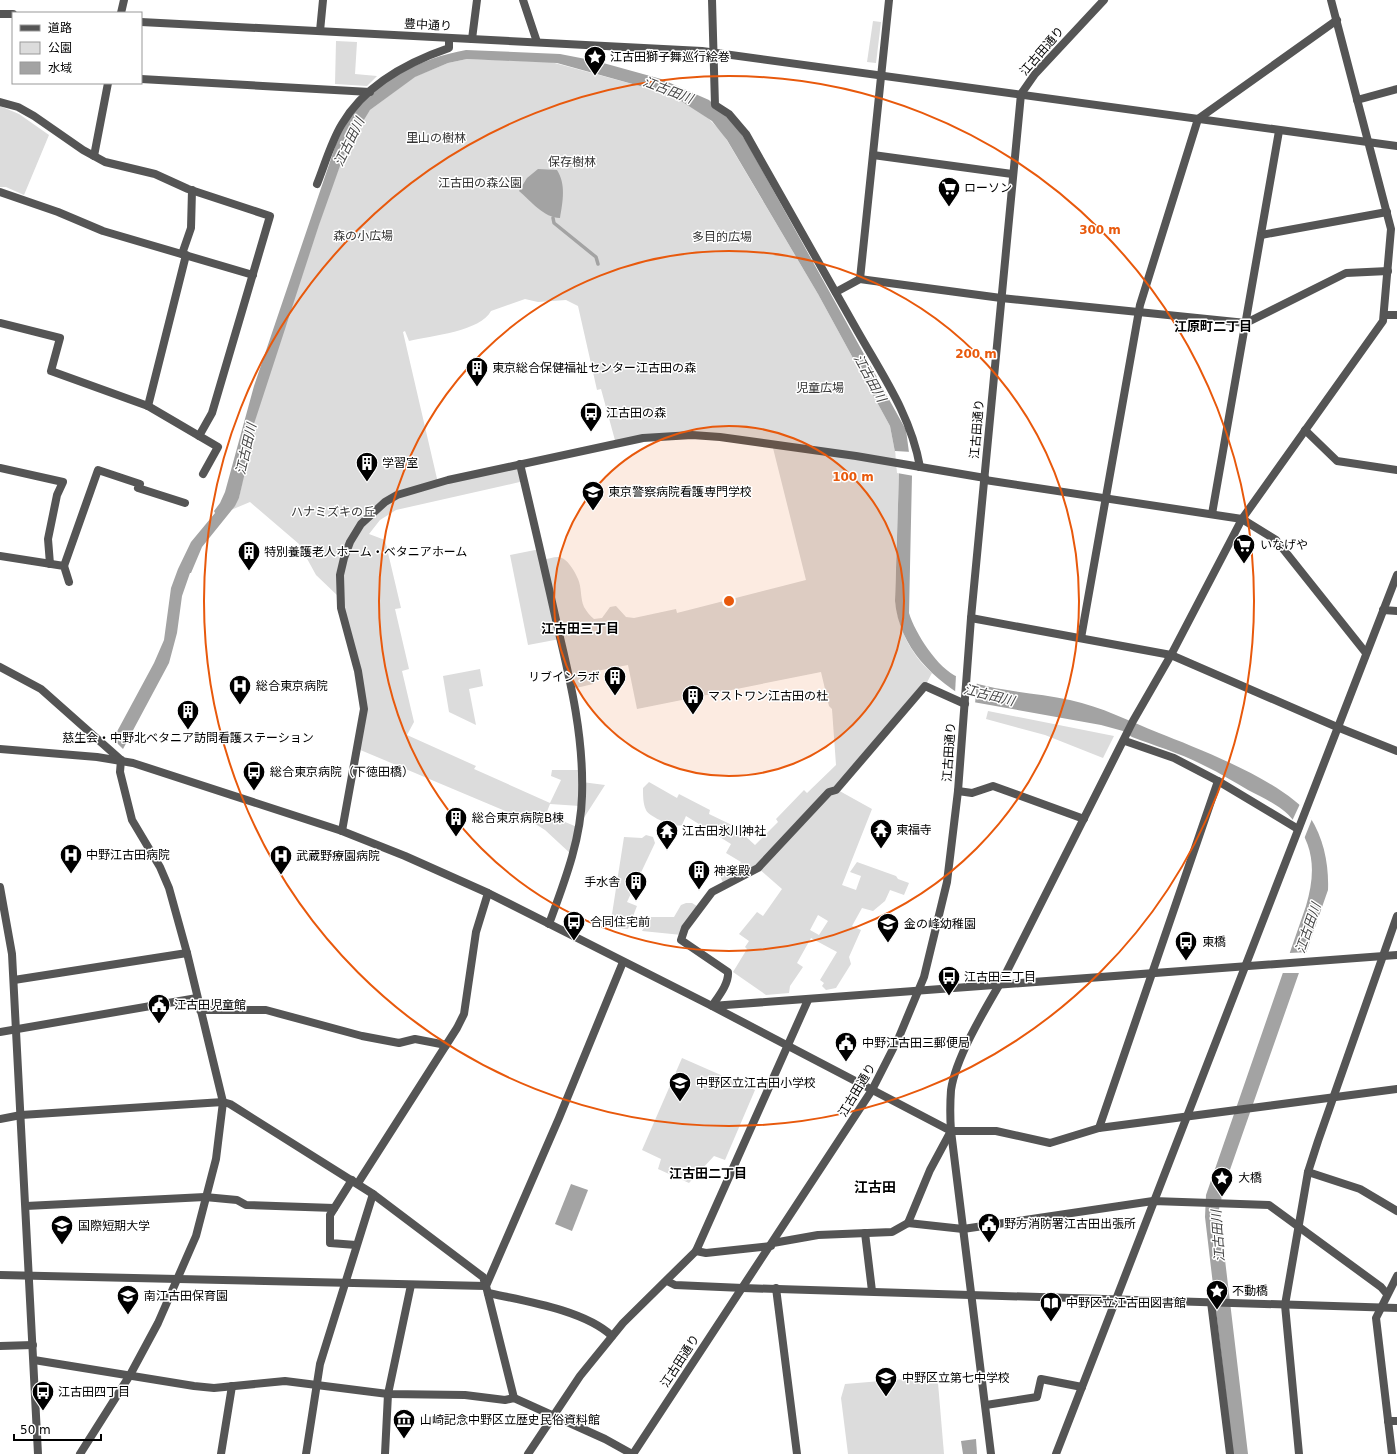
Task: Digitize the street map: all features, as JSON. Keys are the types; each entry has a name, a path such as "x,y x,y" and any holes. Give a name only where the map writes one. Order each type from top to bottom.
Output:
{"street":[{"path":"121,12 124,0"},
{"path":"320,31 322,0"},
{"path":"472,39 477,0"},
{"path":"523,0 537,42"},
{"path":"712,0 715,105 729,114 746,134 836,292 907,419 916,444 917,466"},
{"path":"860,279 889,0"},
{"name":"江古田通り","path":"633,1454 772,1245 872,1090 896,1043 924,977 947,882 958,791 971,618 1012,174 1021,94 1035,74 1104,0"},
{"path":"991,1454 951,1131 952,1090 956,1071 993,995 1125,741 1133,721 1171,655 1242,519 1383,320 1391,229 1331,0"},
{"path":"0,14 12,14"},
{"path":"1081,638 1138,312 1198,119 1337,20"},
{"name":"豊中通り","path":"142,22 713,52 1279,131 1397,146"},
{"path":"317,184 341,125 356,106 379,83 402,68 420,59 449,48 450,38"},
{"path":"142,78 370,92"},
{"path":"94,156 108,84"},
{"path":"1357,100 1397,90"},
{"path":"0,102 18,107 34,116 105,162 155,174 192,190 270,216 212,413 199,436"},
{"path":"1212,514 1279,131"},
{"path":"873,155 1012,174"},
{"path":"148,406 191,228 192,190"},
{"path":"0,192 51,210 103,231 253,275"},
{"path":"1261,235 1387,212"},
{"path":"836,292 860,279 1001,298 1246,323 1346,273 1388,271"},
{"path":"1384,315 1397,315"},
{"path":"0,323 60,338 51,371 148,406 218,447 203,474"},
{"path":"1305,430 1337,461 1397,470"},
{"path":"342,831 364,709 363,694 340,597 340,575 350,542 361,524 372,512 397,495 438,483 520,464 643,438 692,435 736,439 917,466 985,479 1242,519 1276,540 1366,653"},
{"path":"520,464 574,697 580,741 582,796 575,842 564,882 549,924"},
{"path":"0,468 63,482 57,495 48,539 50,564"},
{"path":"69,582 64,566 98,470 140,484 138,488 185,503"},
{"path":"0,556 64,566"},
{"path":"1056,1454 1153,1201 1188,1115 1244,966 1298,828 1307,810 1337,727 1397,575"},
{"path":"1383,610 1397,611"},
{"path":"971,618 1171,655 1337,727 1397,751"},
{"path":"0,667 41,689 120,759 120,772 132,820 160,867 166,881 187,954 223,1102 216,1159 196,1236 158,1323 130,1375 80,1454"},
{"path":"712,1006 722,992 728,972 681,940 685,928 712,892 758,868 829,792 836,790 925,686 965,700"},
{"path":"1125,741 1174,758 1218,781 1298,828"},
{"path":"0,749 120,759 342,831 405,856 488,893 712,1006 951,1131 996,1131 1050,1143 1099,1128 1188,1115 1397,1089"},
{"path":"1099,1128 1218,781"},
{"path":"958,791 972,793 993,786 1084,819"},
{"path":"0,887 9,928 14,980 38,1454"},
{"path":"356,1244 330,1243 330,1215 355,1181 446,1045 464,1014 476,932 488,893"},
{"path":"1300,1454 1284,1305 1298,1227 1308,1172 1332,1098 1397,916"},
{"path":"14,980 187,954"},
{"path":"712,1006 1397,955"},
{"path":"487,1290 623,962"},
{"path":"0,1032 197,998"},
{"path":"528,1454 552,1415 580,1376 612,1336 623,1323 696,1251 786,1045 808,1000"},
{"path":"200,1010 266,1010 362,1036 400,1043 415,1039 446,1045"},
{"path":"0,1119 21,1115 223,1102 230,1104 355,1181 483,1277 514,1398"},
{"path":"908,1223 930,1170 951,1131"},
{"path":"1308,1172 1360,1189 1397,1210"},
{"path":"306,1454 315,1386 356,1244 373,1194"},
{"path":"26,1206 205,1197 237,1200 246,1205 334,1208"},
{"path":"696,1251 706,1253 772,1245 818,1235 892,1232 908,1223 963,1229 1153,1201 1269,1205 1381,1287 1387,1294"},
{"path":"865,1232 872,1291"},
{"path":"0,1275 178,1278 411,1285 487,1290 553,1307 582,1318 612,1336"},
{"path":"1392,1454 1376,1318 1380,1307 1397,1276"},
{"path":"666,1281 675,1285 743,1288 1397,1308"},
{"path":"385,1454 388,1394 411,1285"},
{"path":"776,1288 797,1454"},
{"path":"1213,1302 1230,1454"},
{"path":"0,1346 33,1345"},
{"path":"34,1360 194,1386 232,1386 285,1381 315,1386 388,1394 465,1395 505,1400 514,1398 605,1439 633,1454"},
{"path":"986,1405 1037,1397 1041,1379 1082,1387"},
{"path":"221,1454 232,1386"},
{"path":"1388,1420 1397,1421"}],"green space":[{"path":"873,21 881,22 876,63 867,62"},
{"path":"336,41 357,42 355,74 377,76 367,86 335,84"},
{"name":"江古田の森公園","path":"467,59 551,62 647,88 678,99 709,119 722,132 818,294 890,426 899,473 895,598 896,608 906,639 917,657 932,673 925,686 836,789 872,809 842,885 856,890 861,876 850,872 857,862 896,876 898,879 909,883 904,895 890,890 885,901 873,911 862,908 852,926 861,930 849,957 851,964 836,988 826,990 822,986 824,983 820,980 837,952 811,938 797,963 803,967 790,986 789,993 766,995 733,972 747,949 745,947 749,941 739,934 757,912 763,916 782,889 758,868 724,885 719,874 720,870 726,868 735,869 741,862 726,853 731,844 686,816 682,825 679,826 657,819 646,810 643,796 643,788 649,782 677,798 679,794 710,810 709,814 734,826 755,845 778,822 776,819 804,790 807,793 836,765 832,709 829,706 821,672 637,709 628,665 591,672 593,684 572,689 560,639 528,645 510,555 540,549 543,560 558,557 564,559 570,565 578,579 584,607 594,619 602,618 610,607 616,606 626,617 634,618 676,609 677,613 806,580 772,444 692,435 616,444 601,389 597,390 578,306 566,300 538,302 525,299 491,311 486,318 466,328 430,337 409,341 405,331 403,332 438,483 520,464 524,481 396,510 380,520 369,534 385,540 401,608 395,609 409,669 402,671 414,722 407,735 476,766 474,769 550,803 561,780 551,776 552,770 581,770 582,782 605,785 578,827 572,855 545,830 534,823 358,749 364,709 339,597 316,575 299,544 250,502 231,510 239,498 260,401 328,197 346,149 359,124 370,110 414,77 448,63","holes":["550,804 580,806 577,827 546,814","818,915 828,921 819,935 810,930"]},
{"path":"0,106 19,114 49,135 24,195 6,187 0,187"},
{"path":"480,669 483,686 469,689 476,725 449,712 443,676"},
{"path":"988,711 1114,736 1103,758 1045,735 986,719"},
{"path":"646,835 653,837 655,843 627,902 637,906 628,929 610,927 624,837 642,838"},
{"path":"692,903 700,908 682,935 642,931 650,917 674,917 681,905"},
{"path":"682,1058 755,1090 725,1160 714,1156 689,1183 658,1169 661,1159 642,1150"},
{"path":"929,1377 938,1383 944,1454 848,1454 841,1398 845,1384"}],"water":[{"name":"江古田川","path":"466,50 560,54 596,61 661,79 709,100 735,125 746,141 906,430 912,475 909,613 916,630 928,650 950,673 985,686 1056,697 1093,706 1218,757 1263,779 1282,792 1299,804 1315,825 1325,852 1328,871 1328,890 1225,1184 1219,1209 1248,1454 1233,1454 1205,1217 1206,1195 1306,906 1311,883 1312,862 1306,840 1301,830 1289,815 1278,806 1196,762 1132,737 1123,731 1101,725 973,702 945,684 921,661 911,648 903,633 898,618 895,601 899,473 890,426 818,294 727,140 712,121 678,99 647,88 557,63 467,59 448,63 415,77 370,110 346,149 319,225 254,424 249,455 239,498 235,506 202,547 190,573 182,596 177,633 169,663 123,749 113,739 154,663 164,640 171,588 178,569 191,542 215,513 214,511 225,492 254,386 336,144 344,128 360,105 372,93 400,73 432,59"},
{"path":"538,169 557,170 560,175 563,193 560,218 543,212 519,191 527,178"},
{"path":"571,1184 588,1190 572,1231 555,1224"},
{"path":"976,1439 977,1454 963,1454 961,1441"}],"pier":[{"path":"895,451 912,452 914,476 897,473"},
{"path":"956,675 977,681 975,704 955,694"},
{"path":"1300,804 1312,819 1304,839 1292,821"},
{"path":"1309,952 1302,973 1282,973 1289,953"}],"waterway":[{"path":"553,218 554,223 596,257 598,264"}],"place":[{"name":"江古田獅子舞巡行絵巻","path":"595,76"},
{"name":"ローソン","path":"949,208"},
{"name":"東京総合保健福祉センター江古田の森","path":"477,388"},
{"name":"江古田の森","path":"591,432"},
{"name":"学習室","path":"367,482"},
{"name":"東京警察病院看護専門学校","path":"593,512"},
{"name":"いなげや","path":"1244,564"},
{"name":"特別養護老人ホーム・ベタニアホーム","path":"249,572"},
{"name":"リブインラボ","path":"615,696"},
{"name":"総合東京病院","path":"240,706"},
{"name":"マストワン江古田の杜","path":"693,716"},
{"name":"慈生会・中野北ベタニア訪問看護ステーション","path":"188,730"},
{"name":"総合東京病院（下徳田橋）","path":"254,792"},
{"name":"総合東京病院B棟","path":"456,838"},
{"name":"江古田氷川神社","path":"667,850"},
{"name":"東福寺","path":"881,850"},
{"name":"中野江古田病院","path":"71,874"},
{"name":"武蔵野療園病院","path":"281,876"},
{"name":"神楽殿","path":"699,890"},
{"name":"手水舎","path":"636,902"},
{"name":"合同住宅前","path":"574,942"},
{"name":"金の峰幼稚園","path":"888,944"},
{"name":"東橋","path":"1186,962"},
{"name":"江古田三丁目","path":"949,996"},
{"name":"江古田児童館","path":"159,1024"},
{"name":"中野江古田三郵便局","path":"846,1062"},
{"name":"中野区立江古田小学校","path":"680,1102"},
{"name":"大橋","path":"1222,1198"},
{"name":"野方消防署江古田出張所","path":"989,1244"},
{"name":"国際短期大学","path":"62,1246"},
{"name":"不動橋","path":"1217,1310"},
{"name":"南江古田保育園","path":"128,1316"},
{"name":"中野区立江古田図書館","path":"1051,1322"},
{"name":"中野区立第七中学校","path":"886,1398"},
{"name":"江古田四丁目","path":"43,1412"},
{"name":"山崎記念中野区立歴史民俗資料館","path":"404,1440"}],"district":[{"name":"江原町二丁目","path":"1213,326"},
{"name":"江古田三丁目","path":"580,628"},
{"name":"江古田二丁目","path":"708,1173"},
{"name":"江古田","path":"875,1187"}],"park label":[{"name":"里山の樹林","path":"436,138"},
{"name":"保存樹林","path":"572,162"},
{"name":"森の小広場","path":"363,236"},
{"name":"多目的広場","path":"722,237"},
{"name":"児童広場","path":"820,388"},
{"name":"ハナミズキの丘","path":"333,512"}]}
